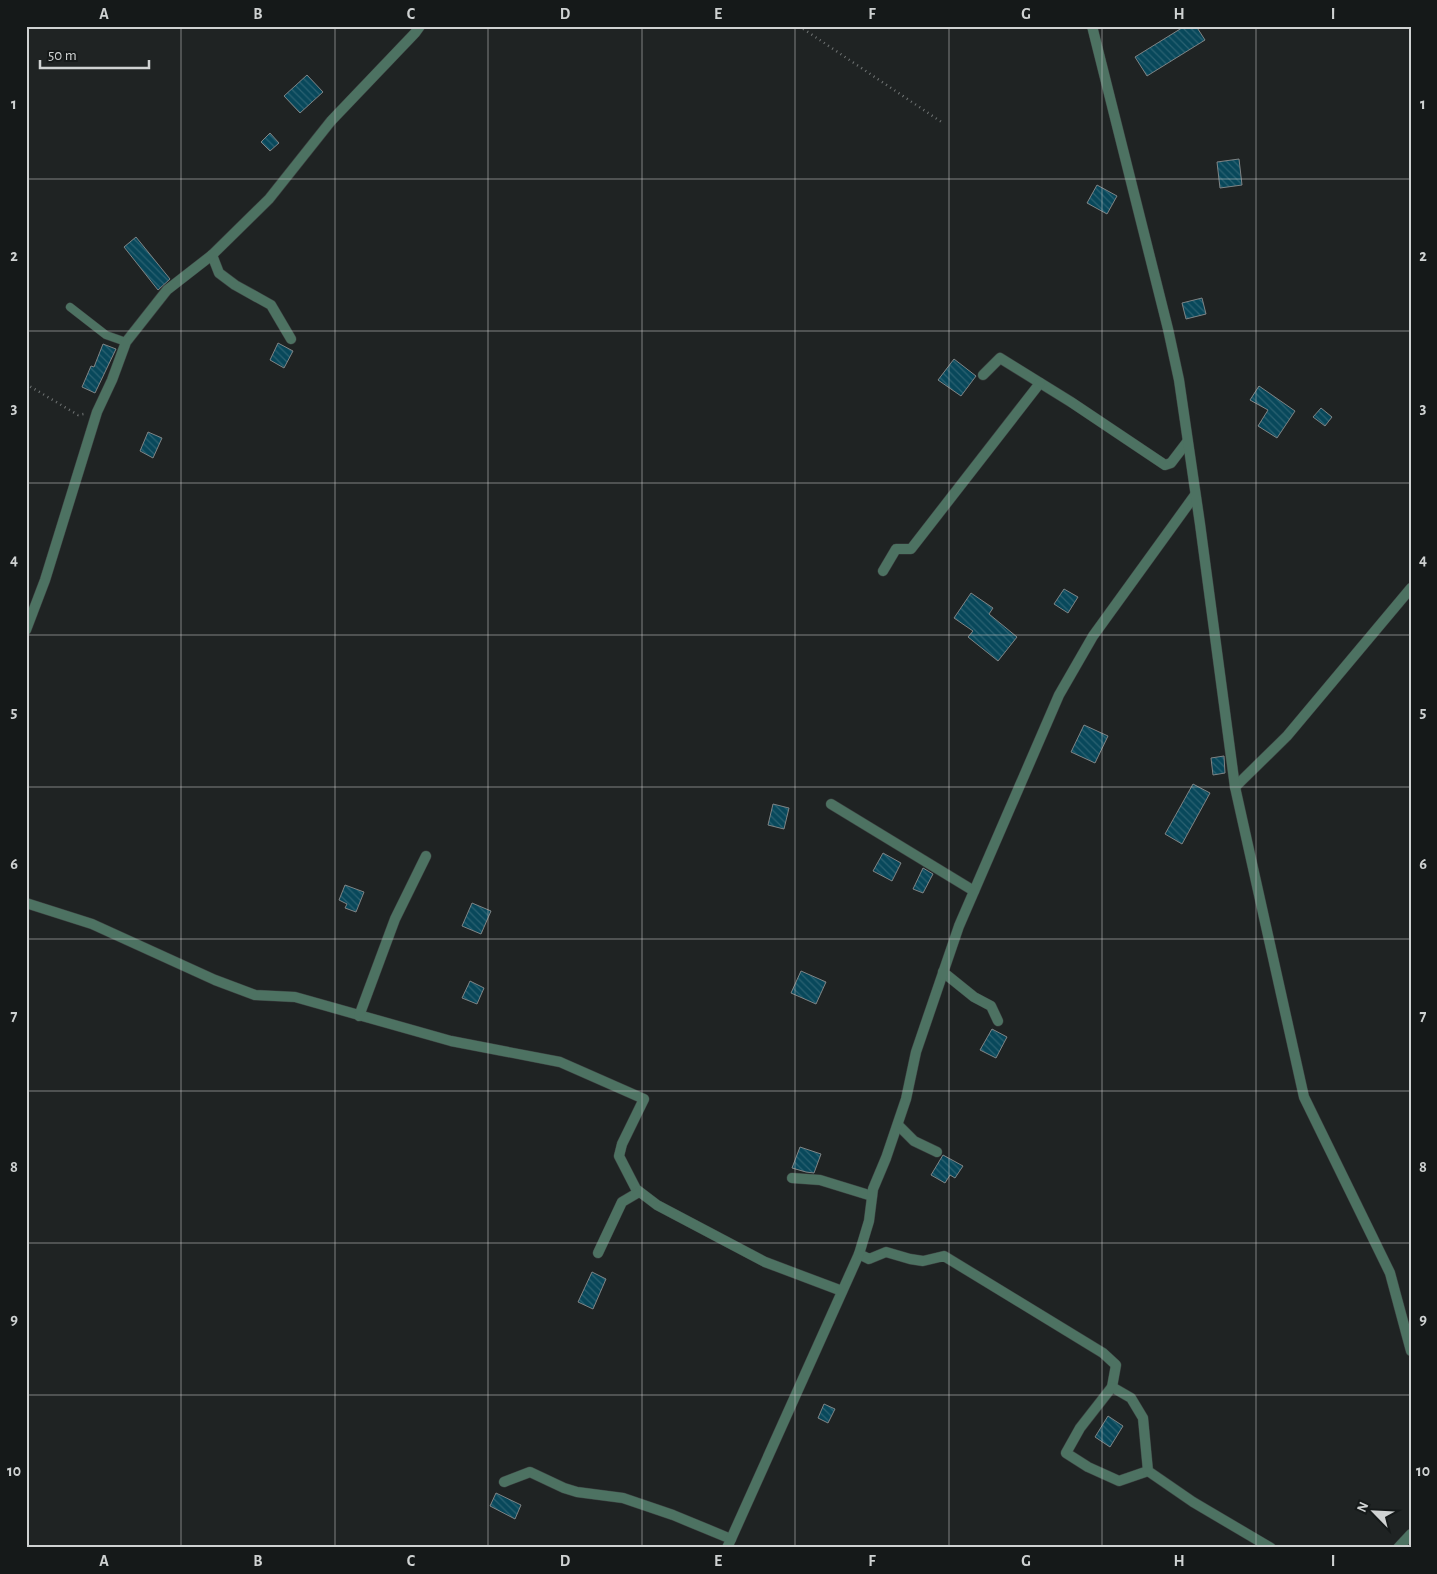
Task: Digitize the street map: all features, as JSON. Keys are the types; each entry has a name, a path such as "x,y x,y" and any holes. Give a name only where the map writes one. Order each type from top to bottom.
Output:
{"street":[{"path":"26,630 45,580 97,412 112,380 126,342 168,290 212,255 269,199 331,121 415,34 420,26"},
{"path":"1092,26 1179,380 1235,788 1304,1097 1390,1273 1411,1351"},
{"path":"212,255 219,273 235,285 271,305 291,339"},
{"path":"983,375 1000,358 1164,465 1171,463 1187,442"},
{"path":"883,571 896,549 911,549 1040,383"},
{"path":"504,1482 530,1472 577,1492 623,1498 673,1515 729,1543 860,1254 869,1221 873,1189 898,1125 906,1099 916,1052 959,926 1059,694 1093,636 1195,495"},
{"path":"1235,788 1287,736 1411,588"},
{"path":"832,804 974,891"},
{"path":"359,1016 395,919 426,856"},
{"path":"26,903 92,924 215,980 254,995 295,998 451,1041 560,1062 644,1099 622,1144 619,1156 639,1192 657,1206 765,1262 842,1291"},
{"path":"943,972 974,997 991,1006 998,1021"},
{"path":"898,1125 914,1140 937,1152"},
{"path":"792,1178 820,1180 872,1196"},
{"path":"598,1253 622,1202 639,1192"},
{"path":"860,1254 869,1259 886,1252 923,1261 944,1256 1103,1353 1116,1365 1112,1387 1080,1428 1066,1453 1088,1467 1119,1481 1148,1471"},
{"path":"1112,1387 1131,1398 1143,1418 1148,1471"},
{"path":"1148,1471 1193,1502 1271,1548"},
{"path":"1398,1548 1411,1534"}],"lane":[{"path":"70,307 106,335 126,342"}],"path":[{"path":"799,26 943,123"},
{"path":"26,384 78,415 97,412"}],"building":[{"path":"1185,26 1196,26 1205,40 1147,76 1135,57"},
{"path":"307,75 323,92 300,113 284,96"},
{"path":"270,133 279,143 270,151 261,142"},
{"path":"1239,159 1242,185 1220,188 1217,162"},
{"path":"1097,185 1117,196 1107,214 1087,203"},
{"path":"136,237 170,279 158,290 124,247"},
{"path":"1202,298 1206,314 1186,319 1182,303"},
{"path":"278,343 293,351 284,368 270,360"},
{"path":"103,344 116,349 95,393 82,387 91,366 94,367"},
{"path":"954,359 976,376 961,396 938,380"},
{"path":"1259,386 1295,411 1277,438 1258,426 1268,410 1250,400"},
{"path":"1321,408 1332,417 1325,426 1313,417"},
{"path":"148,432 162,438 153,458 140,451"},
{"path":"1064,589 1078,597 1068,613 1054,604"},
{"path":"971,593 993,608 989,614 1017,637 998,661 968,637 973,631 954,618"},
{"path":"1084,725 1108,736 1095,763 1071,752"},
{"path":"1224,756 1225,773 1213,775 1211,758"},
{"path":"1193,784 1210,793 1182,844 1165,834"},
{"path":"773,804 789,808 784,829 768,825"},
{"path":"883,853 901,863 892,881 873,871"},
{"path":"923,868 933,874 923,893 913,889"},
{"path":"345,885 364,892 356,912 345,908 347,904 339,900"},
{"path":"472,903 491,911 481,934 462,926"},
{"path":"801,971 826,982 816,1004 791,993"},
{"path":"470,981 484,988 477,1004 462,998"},
{"path":"992,1029 1007,1037 996,1058 980,1050"},
{"path":"800,1147 821,1154 814,1173 792,1168"},
{"path":"943,1155 963,1166 955,1178 950,1175 945,1183 931,1175"},
{"path":"592,1272 606,1279 593,1309 578,1302"},
{"path":"824,1404 835,1409 828,1423 818,1418"},
{"path":"1108,1416 1123,1426 1110,1447 1095,1437"},
{"path":"496,1493 521,1505 515,1519 490,1506"}]}
